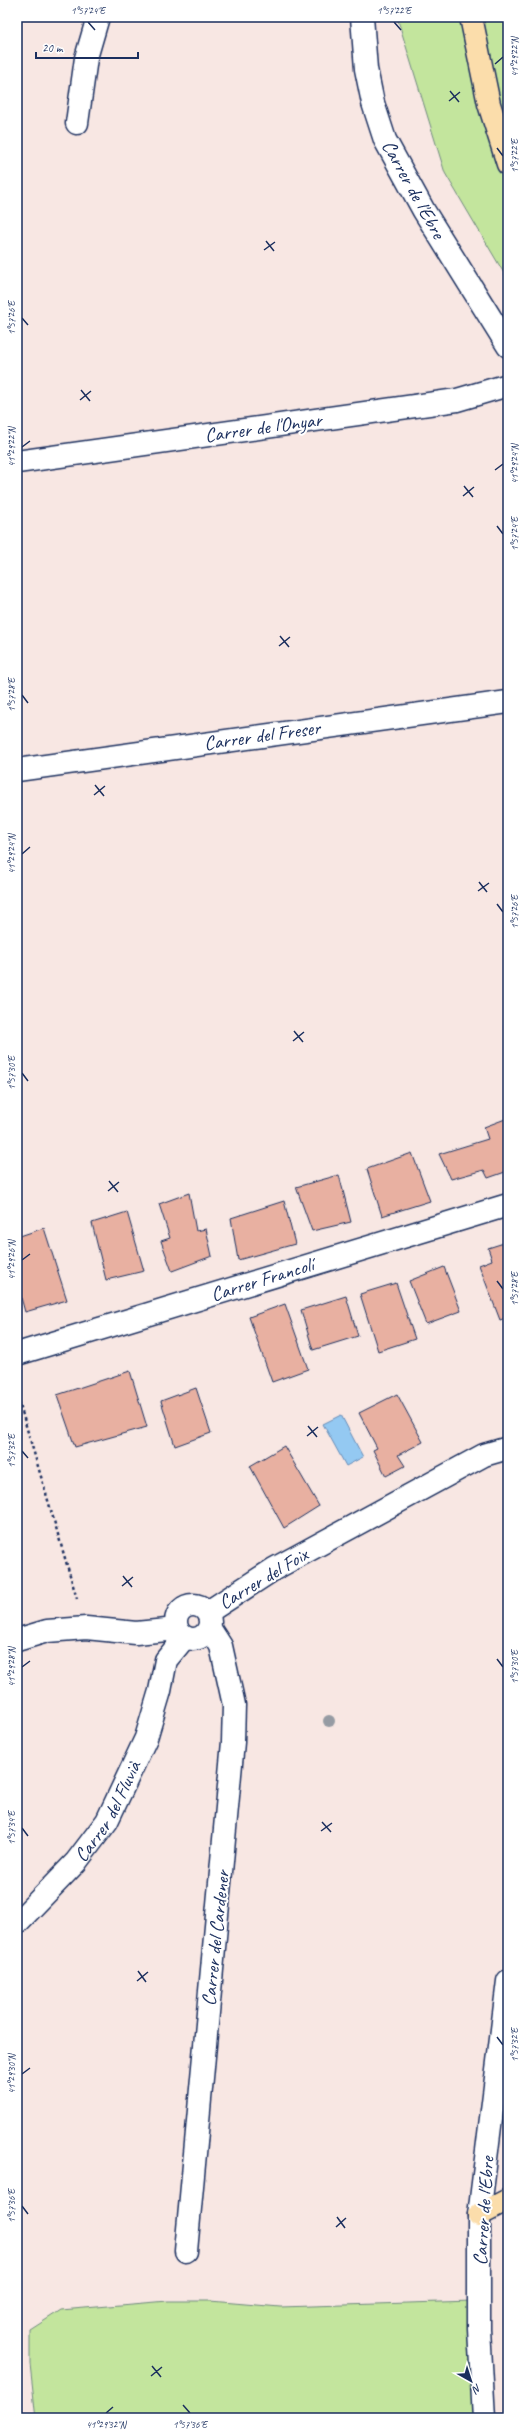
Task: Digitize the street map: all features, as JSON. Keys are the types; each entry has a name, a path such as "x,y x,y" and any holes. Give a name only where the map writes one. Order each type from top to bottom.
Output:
{"main road":[{"path":"471,17 489,104 508,164"},
{"path":"479,2216 508,2200"}],"street":[{"path":"77,123 86,58 98,17"},
{"name":"Carrer de l'Ebre","path":"362,17 366,69 373,102 385,140 424,211 508,346"},
{"name":"Carrer de l'Onyar","path":"17,462 457,400 508,385"},
{"name":"Carrer del Freser","path":"17,770 508,702"},
{"name":"Carrer Francolí","path":"17,1354 508,1205"},
{"name":"Carrer del Foix","path":"181,1633 177,1617 183,1608 188,1605 199,1605 209,1620 274,1569 484,1455 508,1448"},
{"path":"17,1640 47,1631 86,1628 136,1633 181,1633 196,1639 206,1634 209,1620"},
{"name":"Carrer del Cardener","path":"186,2251 234,1742 234,1705 222,1646 209,1620"},
{"name":"Carrer del Fluvià","path":"17,1923 76,1862 107,1821 146,1738 160,1691 166,1660 181,1633"},
{"name":"Carrer de l'Ebre","path":"484,2418 479,2329 479,2216 508,1981"}],"path":[{"path":"17,1395 86,1628"}],"green space":[{"path":"397,17 508,17 508,280 445,173"},
{"path":"168,2301 210,2301 280,2307 472,2301 473,2418 36,2418 30,2364 30,2330 61,2310"}],"water":[{"path":"341,1415 363,1457 346,1466 323,1424"}],"building":[{"path":"508,1024 508,1037 504,1026"},
{"path":"508,1118 508,1171 488,1178 484,1170 451,1179 439,1154 488,1139 484,1127"},
{"path":"412,1153 430,1201 382,1216 367,1169"},
{"path":"339,1175 351,1222 312,1231 296,1187"},
{"path":"189,1193 196,1231 206,1229 212,1256 172,1271 161,1241 170,1238 159,1204"},
{"path":"284,1201 295,1244 238,1260 231,1218"},
{"path":"127,1212 144,1271 106,1280 92,1223"},
{"path":"44,1228 67,1300 25,1312 17,1283 17,1237"},
{"path":"507,1242 508,1317 500,1320 479,1265 492,1260 488,1248"},
{"path":"444,1267 461,1311 426,1324 409,1281"},
{"path":"396,1283 415,1339 378,1351 360,1294"},
{"path":"346,1296 358,1336 313,1350 301,1310"},
{"path":"285,1304 308,1369 272,1382 249,1317"},
{"path":"130,1371 147,1427 75,1447 57,1395"},
{"path":"196,1388 211,1433 175,1446 161,1401"},
{"path":"397,1394 423,1442 398,1455 405,1466 386,1476 373,1450 377,1448 359,1413"},
{"path":"284,1446 319,1506 284,1528 250,1466"}]}
